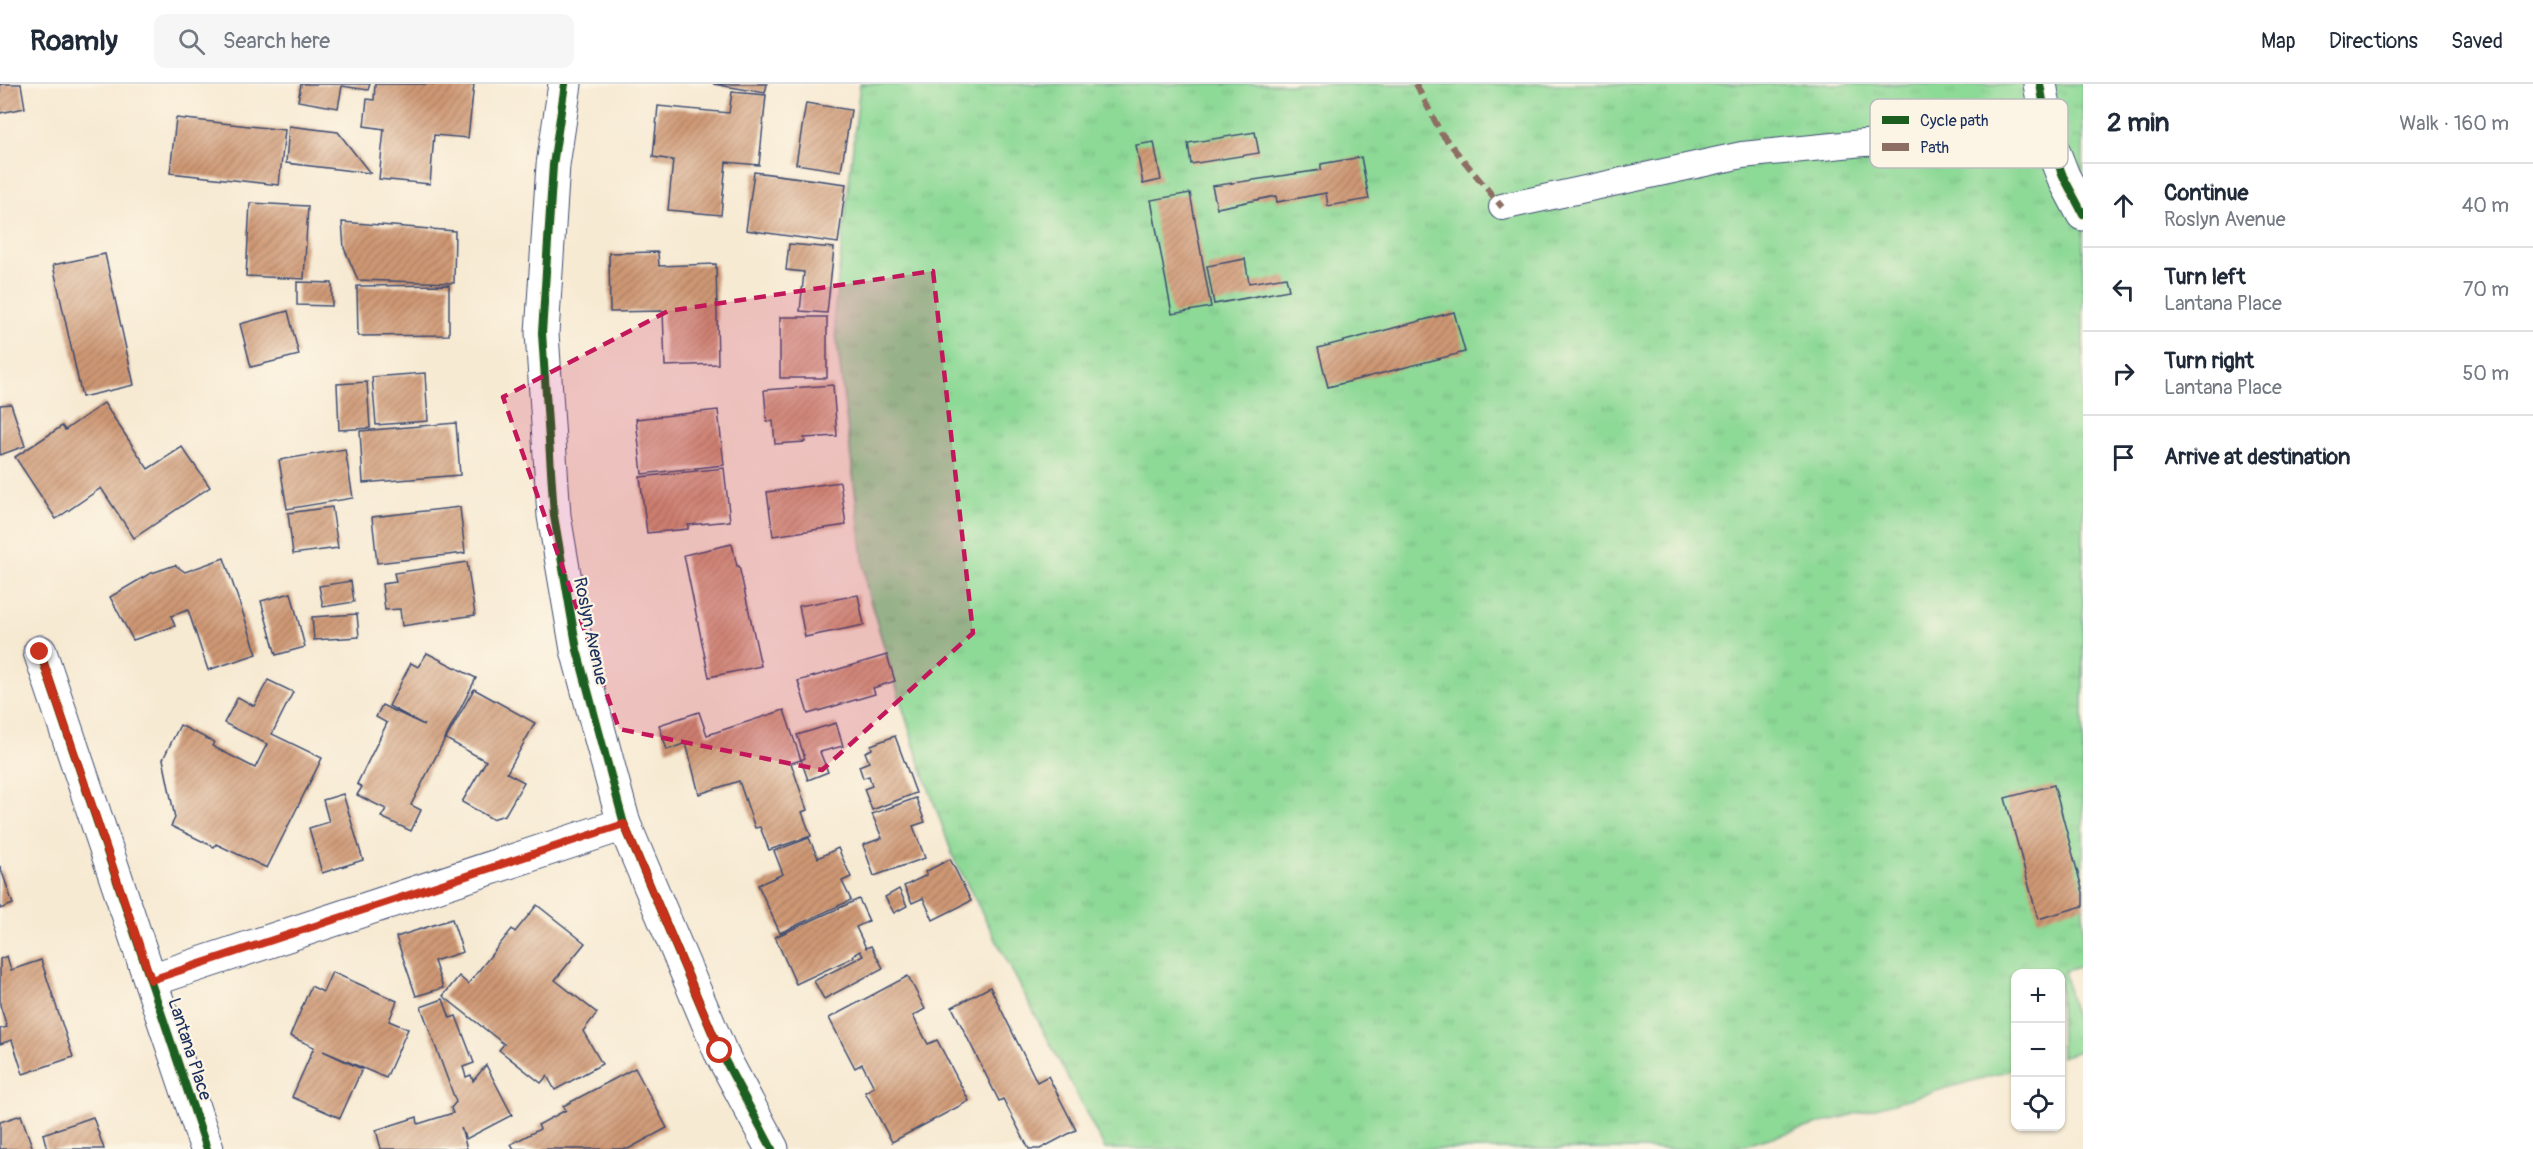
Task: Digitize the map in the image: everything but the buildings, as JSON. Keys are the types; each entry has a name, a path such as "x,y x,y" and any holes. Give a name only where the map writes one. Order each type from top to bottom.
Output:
{"street":[{"name":"Roslyn Avenue","path":"565,84 553,165 542,333 554,516 577,650 624,824 720,1051 772,1149"},
{"path":"2040,84 2042,99"},
{"path":"2060,168 2083,214"},
{"name":"Lantana Place","path":"40,652 207,1149"},
{"name":"Lantana Place","path":"151,980 624,824"}],"lane":[{"path":"1502,207 1742,154 1870,143"}],"highlighted area":[{"path":"933,271 973,633 822,770 619,729 503,397 668,311"}],"green space":[{"path":"860,84 2083,84 2083,966 2065,971 2011,969 2011,1070 1730,1149 1105,1149 954,859 918,758 867,590 834,316"},
{"path":"2065,975 2083,1050 2065,1056"}],"marked path":[{"path":"1416,84 1441,133 1502,207"}],"cycle path":[{"path":"565,84 553,165 542,333 554,516 577,650 624,824 720,1051 772,1149"},
{"path":"2040,84 2043,99"},
{"path":"2060,168 2083,214"},
{"path":"40,652 207,1149"}],"route":[{"path":"40,652 151,980 624,824 720,1051"}]}
